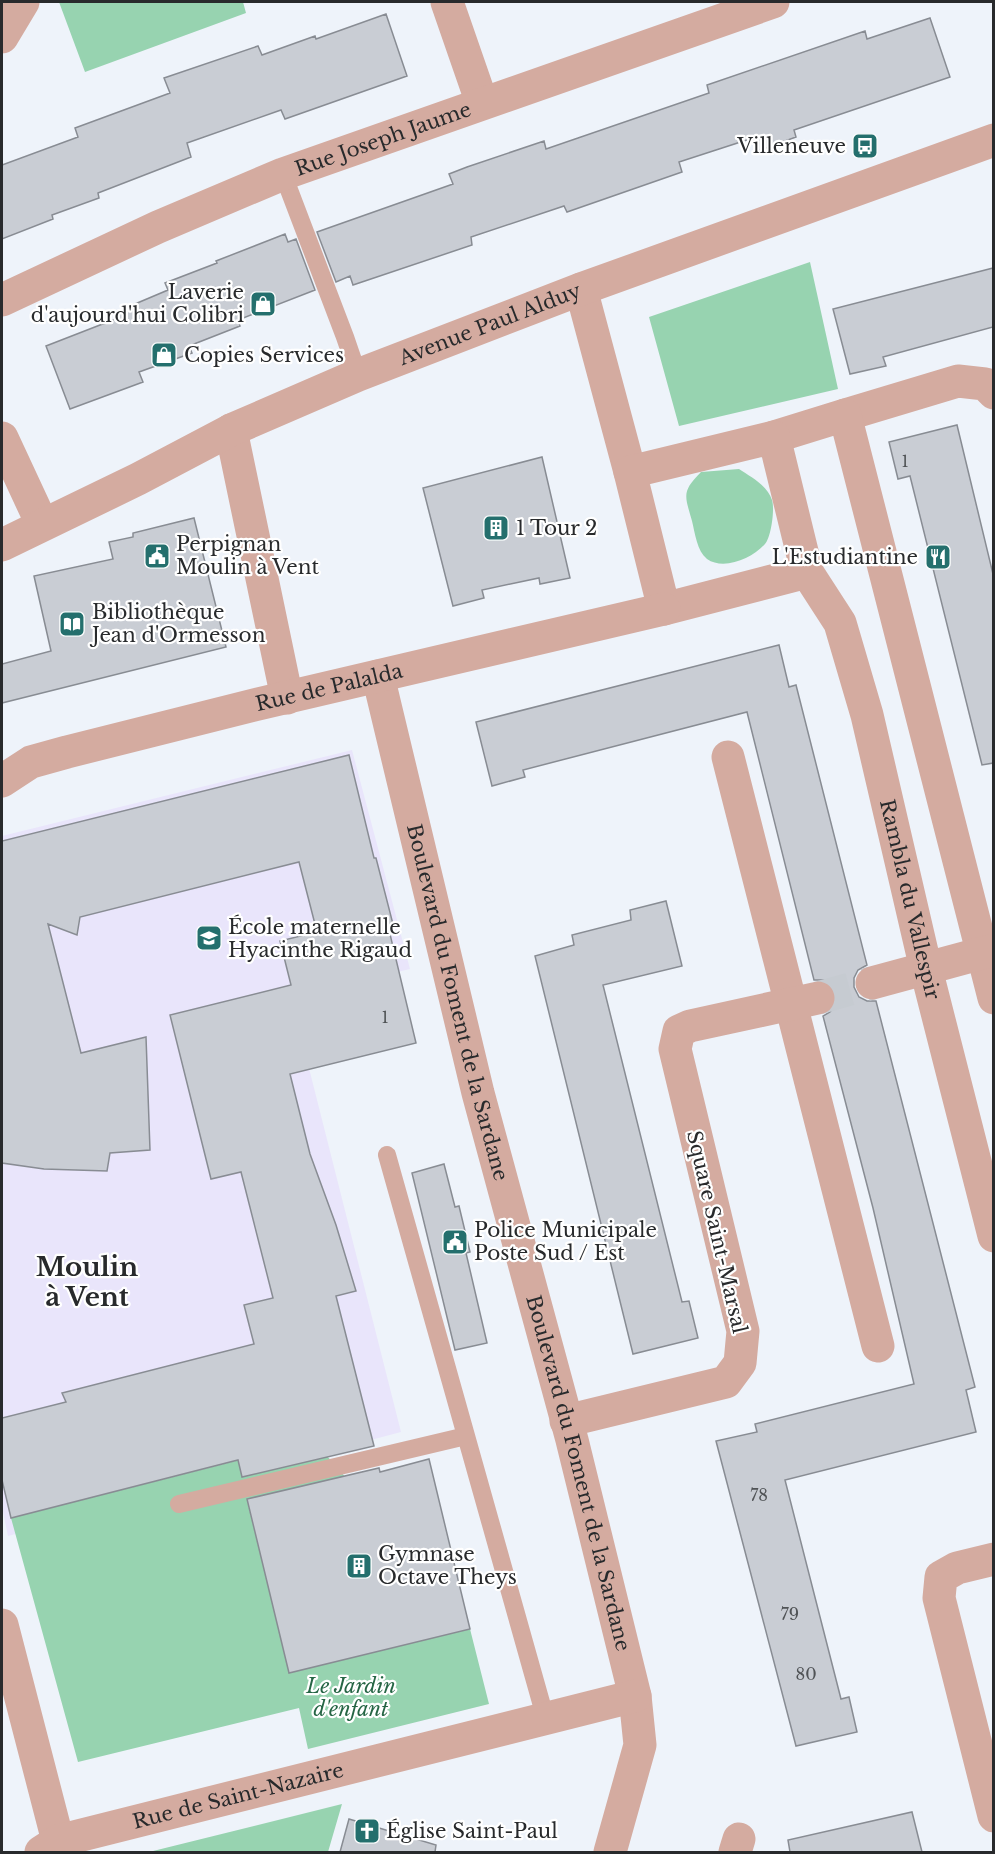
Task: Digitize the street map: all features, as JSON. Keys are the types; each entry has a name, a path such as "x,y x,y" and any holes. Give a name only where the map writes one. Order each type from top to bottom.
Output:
{"street":[{"path":"2,37 23,2"},
{"path":"447,2 482,103"},
{"name":"Rue Joseph Jaume","path":"2,300 158,227 283,174 773,2"},
{"name":"Avenue Paul Alduy","path":"2,544 231,430 358,375 581,289 993,140"},
{"path":"581,289 664,609"},
{"path":"630,472 774,437 958,381 985,384 993,393"},
{"path":"845,416 987,952 993,998"},
{"path":"231,430 287,698"},
{"name":"Rambla du Vallespir","path":"774,437 807,572 840,623 867,715 926,969 993,1236"},
{"path":"2,438 42,524"},
{"name":"Rue de Palalda","path":"2,781 31,762 378,676 664,609 807,572"},
{"name":"Boulevard du Foment de la Sardane","path":"378,676 478,1093 566,1421 634,1696 640,1745 610,1852"},
{"path":"728,757 805,1001 878,1346"},
{"path":"872,983 987,952"},
{"name":"Square Saint-Marsal","path":"566,1421 726,1382 740,1363 743,1331 675,1049 679,1030 805,1001"},
{"path":"993,1559 957,1568 941,1577 939,1598 993,1816"},
{"name":"Rue de Saint-Nazaire","path":"2,1625 50,1847 634,1696"}],"lane":[{"path":"283,174 358,375"},
{"path":"387,1155 546,1720"},
{"path":"179,1504 466,1436"}],"shaded area":[{"path":"352,750 410,969 291,997 401,1432 8,1536 2,1507 2,836"}],"green space":[{"path":"59,2 243,2 246,13 85,72"},
{"path":"810,262 838,389 679,426 649,317"},
{"path":"739,469 758,482 770,495 773,510 772,523 767,541 760,549 746,558 722,564 707,559 699,547 686,495 690,485 701,472"},
{"name":"Le Jardin d'enfant","path":"314,1441 347,1479 248,1504 289,1672 470,1629 489,1704 308,1749 299,1708 78,1762 11,1518"},
{"path":"342,1804 328,1852 149,1852"}],"building":[{"path":"386,14 407,76 285,119 281,110 187,143 191,157 98,193 99,198 52,215 53,219 2,239 2,165 78,137 75,128 170,93 164,78 258,46 262,55"},
{"path":"930,18 950,77 794,130 796,137 758,151 753,138 679,162 682,172 567,212 564,206 471,237 472,245 353,285 350,276 336,282 317,232 453,184 449,174 467,167 544,141 546,149 709,93 707,85 865,31 867,39"},
{"path":"285,234 288,242 296,239 315,290 238,320 240,326 189,346 192,353 139,372 143,382 70,409 46,346 118,318 116,312 168,290 165,283"},
{"path":"993,268 993,327 883,357 886,366 850,374 833,309"},
{"path":"957,425 993,574 993,763 982,765 910,476 898,479 889,442"},
{"name":"1 Tour 2","path":"542,457 570,578 540,584 539,578 482,590 484,598 453,606 423,488"},
{"path":"194,518 226,647 2,703 2,664 51,651 34,576 113,559 109,542 133,537 133,533"},
{"path":"779,645 789,687 796,685 867,965 858,970 854,978 854,987 859,997 867,1001 876,1001 975,1387 966,1390 976,1432 785,1480 841,1699 849,1697 857,1732 796,1746 716,1441 757,1432 755,1424 914,1384 873,1208 823,1016 830,1012 836,1004 836,993 832,986 824,980 814,980 747,712 523,770 525,777 492,786 476,722"},
{"path":"349,755 394,928 389,930 416,1043 290,1074 310,1154 336,1225 356,1291 336,1296 374,1446 242,1477 238,1460 11,1518 2,1480 2,1418 66,1402 62,1393 254,1344 244,1305 273,1298 241,1172 211,1179 170,1015 291,985 280,941 317,932 299,862 80,917 77,935 48,924 81,1053 146,1037 150,1150 110,1153 107,1171 44,1169 2,1163 2,841"},
{"path":"666,901 682,966 603,985 682,1302 689,1301 698,1338 633,1354 535,956 574,945 572,935 631,920 630,910"},
{"path":"444,1164 455,1207 459,1206 470,1252 466,1253 487,1343 455,1350 412,1173"},
{"name":"Gymnase Octave Theys","path":"429,1459 470,1629 289,1673 247,1499 379,1468 380,1472"},
{"path":"912,1812 922,1852 790,1852 788,1840"},
{"name":"Église Saint-Paul","path":"349,1819 436,1845 435,1852 340,1852"}],"tunnel":[{"path":"818,998 872,983"}],"place":[{"name":"Villeneuve","path":"865,146"},
{"name":"Laverie d'aujourd'hui Colibri","path":"263,304"},
{"name":"Copies Services","path":"164,355"},
{"name":"1 Tour 2","path":"496,528"},
{"name":"Perpignan Moulin à Vent","path":"157,556"},
{"name":"L'Estudiantine","path":"938,557"},
{"name":"Bibliothèque Jean d'Ormesson","path":"72,624"},
{"name":"École maternelle Hyacinthe Rigaud","path":"209,938"},
{"name":"Police Municipale Poste Sud / Est","path":"455,1242"},
{"name":"Gymnase Octave Theys","path":"359,1566"},
{"name":"Église Saint-Paul","path":"367,1831"}],"district":[{"name":"Moulin à Vent","path":"87,1282"}]}
